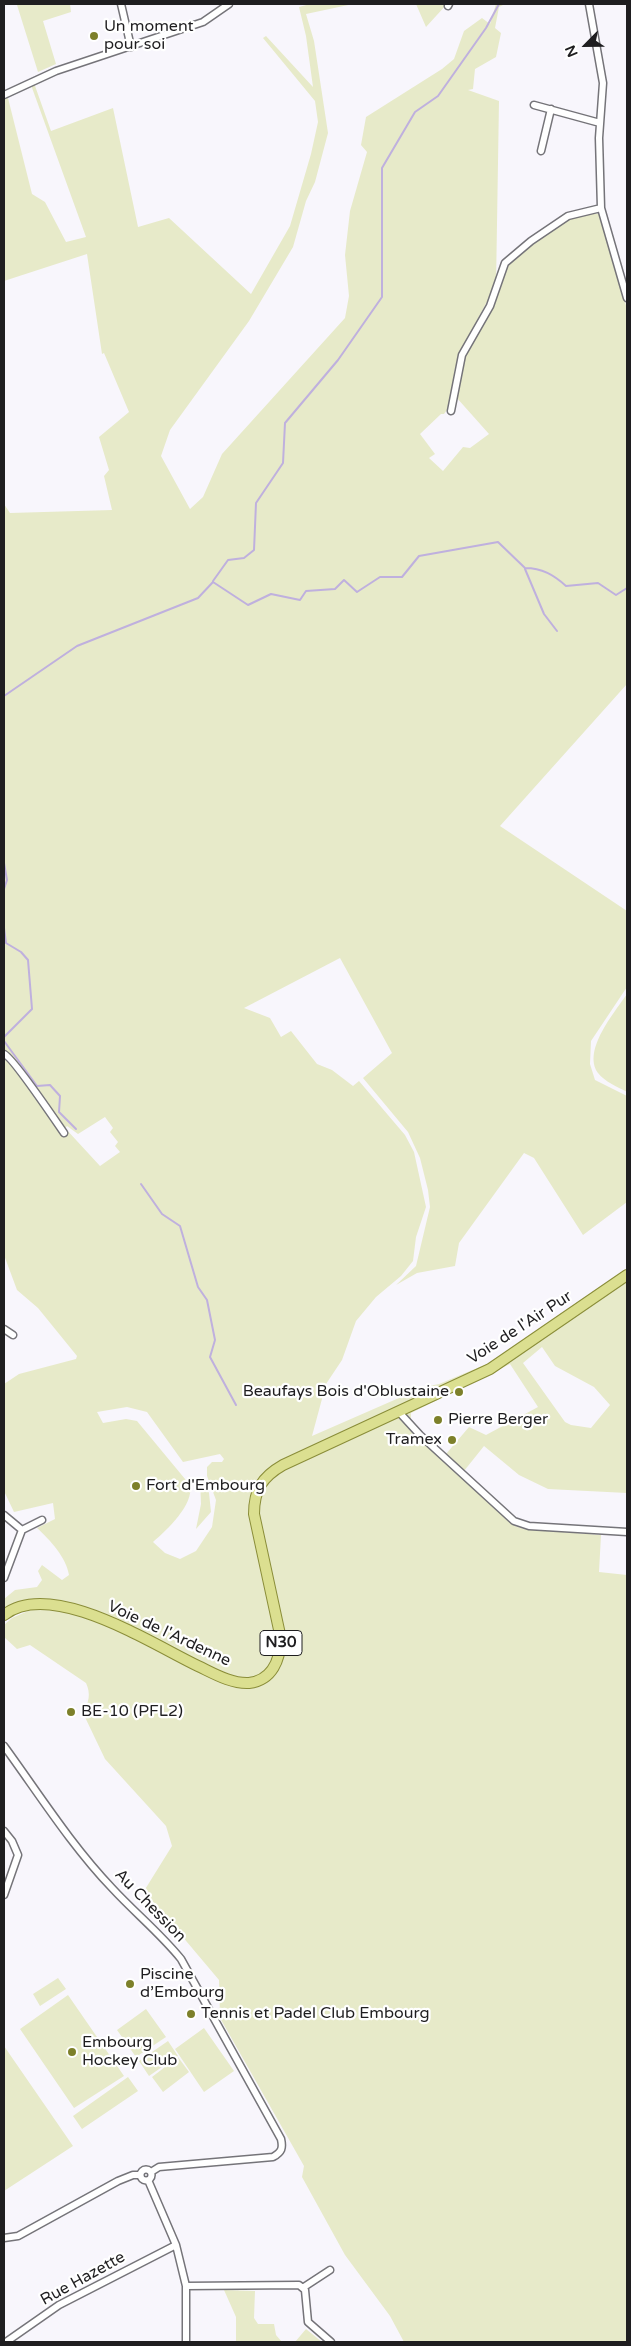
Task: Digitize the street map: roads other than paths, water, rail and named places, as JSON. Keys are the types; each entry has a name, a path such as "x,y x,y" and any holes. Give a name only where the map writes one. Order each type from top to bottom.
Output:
{"main road":[{"name":"Voie de l'Air Pur","path":"398,1411 490,1369 627,1275"},
{"name":"Voie de l'Ardenne","path":"4,1615 16,1608 36,1603 69,1607 104,1620 222,1677 248,1683 261,1680 276,1665 280,1654 281,1638 254,1514 254,1500 260,1484 272,1472 283,1465 398,1411"}],"street":[{"path":"121,4 131,47"},
{"path":"4,94 56,71 203,22 222,6 229,4"},
{"path":"589,4 603,83 600,123 601,208 627,298"},
{"path":"534,106 600,123"},
{"path":"541,151 551,110"},
{"path":"451,411 456,377 462,356 499,287 500,272 505,263 530,241 568,216 601,208"},
{"path":"4,1054 9,1055 20,1074 64,1133"},
{"path":"4,1329 13,1335"},
{"path":"398,1411 420,1436 514,1521 529,1526 627,1532"},
{"path":"4,1515 22,1530"},
{"path":"4,1578 22,1530 42,1520"},
{"name":"Au Chession","path":"5,1750 76,1846 113,1889 161,1934 181,1959 281,2139 283,2146 281,2152 268,2158 159,2166 151,2172"},
{"path":"4,1831 12,1841 18,1855 4,1895"},
{"path":"140,2175 144,2169 151,2172 148,2180"},
{"path":"4,2238 18,2236 118,2181 132,2175 140,2175"},
{"path":"140,2175 142,2179 148,2180"},
{"path":"148,2180 176,2245 186,2286 186,2342"},
{"name":"Rue Hazette","path":"6,2341 59,2305 176,2245"},
{"path":"304,2288 330,2270"},
{"path":"186,2286 299,2285 304,2288"},
{"path":"304,2288 308,2322 331,2342"}],"waterway":[{"path":"213,581 228,560 244,558 254,550 256,503 283,463 285,423 338,360 382,297 382,168 415,112 438,96 486,28 499,4"},
{"path":"4,696 77,646 198,598 213,582 248,605 271,594 300,600 306,591 335,589 344,580 357,592 380,577 402,577 419,556 498,542 525,568 537,569 547,573 566,586 598,583 616,595 627,588"},
{"path":"525,569 544,614 557,631"},
{"path":"4,863 7,880 4,889"},
{"path":"4,928 6,943 21,952 28,960 32,1009 4,1037"},
{"path":"4,1041 37,1086 50,1085 60,1096 59,1112 76,1129"},
{"path":"141,1184 162,1214 180,1226 198,1287 207,1300 215,1340 210,1357 236,1405"}],"place":[{"name":"Un moment pour soi","path":"94,36"},
{"name":"Beaufays Bois d'Oblustaine","path":"459,1392"},
{"name":"Pierre Berger","path":"438,1420"},
{"name":"Tramex","path":"452,1440"},
{"name":"Fort d'Embourg","path":"136,1486"},
{"name":"BE-10 (PFL2)","path":"71,1712"},
{"name":"Piscine d’Embourg","path":"130,1984"},
{"name":"Tennis et Padel Club Embourg","path":"191,2014"},
{"name":"Embourg Hockey Club","path":"72,2052"}]}
